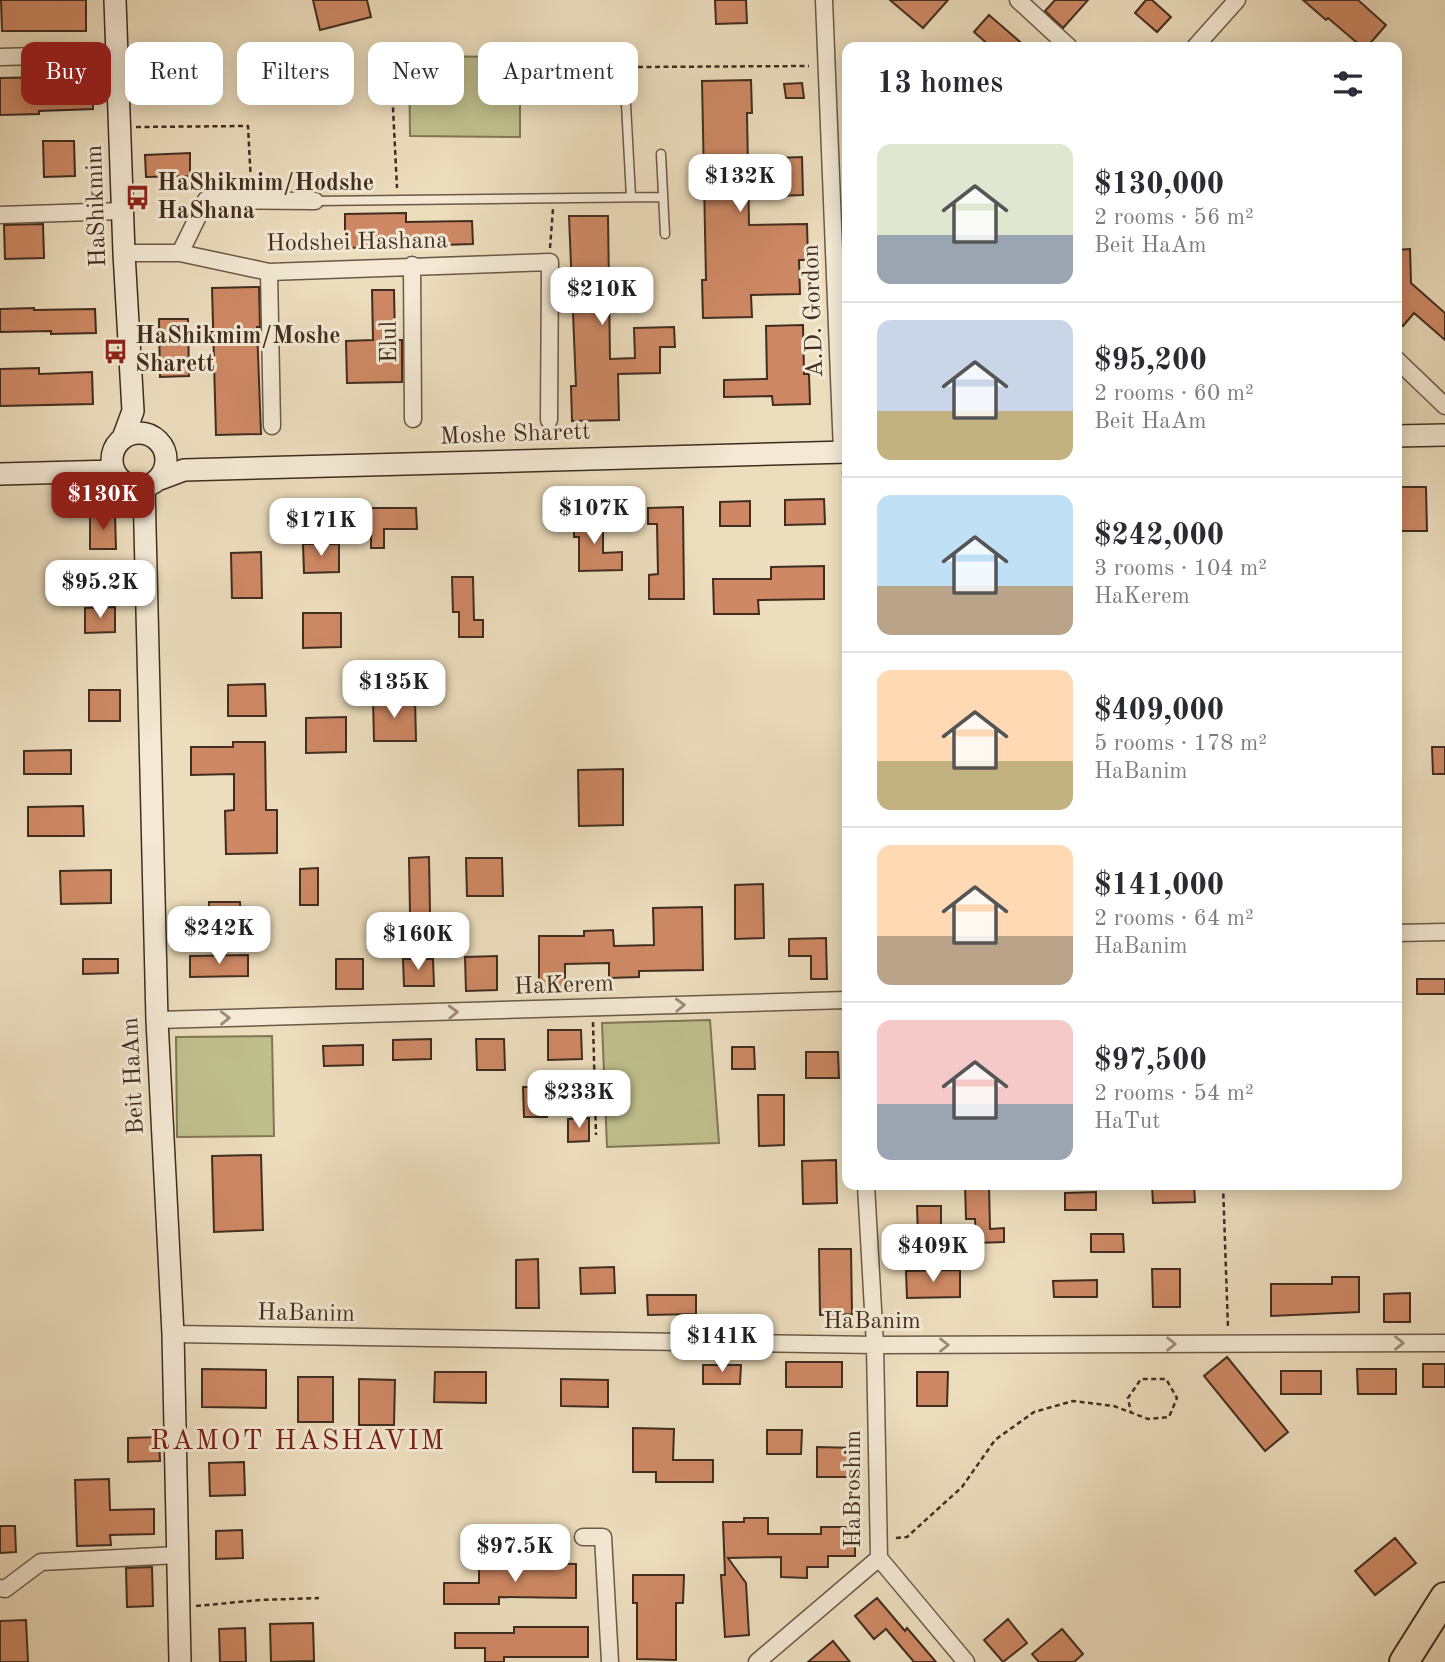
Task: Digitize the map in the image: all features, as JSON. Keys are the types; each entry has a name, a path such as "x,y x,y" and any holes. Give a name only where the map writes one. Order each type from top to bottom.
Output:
{"highway":[{"path":"1404,1662 1445,1597"}],"street":[{"name":"HaShikmim","path":"115,0 122,211 133,411 123,439"},
{"name":"A.D. Gordon","path":"824,0 842,386"},
{"path":"1018,0 1064,42"},
{"path":"1199,42 1237,0"},
{"path":"0,57 117,54"},
{"path":"180,253 206,200 315,201"},
{"path":"0,215 122,211"},
{"name":"Hodshei Hashana","path":"124,253 180,253 269,272 550,262"},
{"path":"548,420 550,262"},
{"name":"Elul","path":"412,265 413,419"},
{"path":"269,272 272,426"},
{"path":"1402,365 1445,406"},
{"path":"133,411 184,470"},
{"path":"140,433 161,446 167,463 152,483 126,484 118,479 114,471 113,453 123,439 140,433"},
{"path":"1402,436 1445,435"},
{"name":"Moshe Sharett","path":"152,483 184,470 842,450"},
{"path":"0,474 114,471"},
{"name":"Beit HaAm","path":"152,483 157,1020 173,1334 180,1662"},
{"path":"1402,933 1445,932"},
{"name":"HaKerem","path":"157,1020 842,1000"},
{"name":"HaBroshim","path":"757,1662 879,1558 876,1345 866,1190"},
{"name":"HaBanim","path":"173,1334 876,1345 1445,1343"},
{"path":"583,1537 603,1537 610,1662"},
{"path":"0,1588 5,1588 41,1562 178,1555"},
{"path":"879,1558 966,1662"}],"lane":[{"path":"626,105 631,197"},
{"path":"661,154 665,234"},
{"path":"315,201 663,197"}],"path":[{"path":"638,67 827,66"},
{"path":"393,105 397,200"},
{"path":"120,128 248,126 252,200"},
{"path":"550,262 553,198"},
{"path":"592,1008 596,1135"},
{"path":"1223,1190 1228,1344"},
{"path":"878,1539 907,1537 961,1487 995,1440 1034,1412 1073,1401 1114,1406 1131,1413 1148,1419 1168,1417 1177,1398 1166,1379 1141,1379 1128,1398 1131,1413"},
{"path":"179,1608 260,1600 320,1598"}],"green space":[{"path":"464,56 478,57 478,105 520,105 520,137 410,136 410,105 464,105"},
{"path":"710,1020 719,1143 607,1147 602,1023"},
{"path":"272,1036 274,1136 177,1137 176,1037"}],"building":[{"path":"1,0 86,0 86,31 2,31"},
{"path":"313,0 367,0 371,17 320,30"},
{"path":"715,0 746,0 747,23 716,24"},
{"path":"890,0 948,0 923,28"},
{"path":"1055,0 1088,0 1063,28 1045,11"},
{"path":"1146,0 1152,0 1171,17 1157,32 1135,13"},
{"path":"1303,0 1358,0 1386,25 1371,42 1356,42 1328,18 1326,20"},
{"path":"989,15 1020,42 985,42 974,32"},
{"path":"0,78 21,78 21,105 93,105 93,109 0,115"},
{"path":"751,80 752,113 747,113 749,225 807,224 808,260 799,260 800,294 751,295 752,317 703,318 702,280 706,280 702,81"},
{"path":"802,83 804,98 786,98 784,84"},
{"path":"43,141 74,141 75,176 44,177"},
{"path":"190,153 190,176 146,177 145,155"},
{"path":"802,157 803,195 777,196 776,158"},
{"path":"406,213 406,222 472,221 473,244 345,248 345,214"},
{"path":"569,216 608,216 610,359 635,358 634,328 674,327 675,347 660,347 660,373 618,374 619,420 572,421 571,386 576,386"},
{"path":"43,224 44,258 5,259 4,225"},
{"path":"1410,249 1411,283 1445,313 1445,340 1414,313 1402,325 1402,250"},
{"path":"259,287 260,327 257,327 261,434 216,435 212,288"},
{"path":"372,290 394,290 395,340 402,340 402,382 347,383 346,341 373,340"},
{"path":"0,309 95,309 96,333 0,332"},
{"path":"159,319 188,319 189,376 160,377"},
{"path":"803,325 804,374 809,374 810,404 773,405 772,396 724,397 724,380 767,379 766,326"},
{"path":"39,368 39,374 92,372 93,404 0,406 0,369"},
{"path":"1402,487 1426,487 1427,531 1402,531"},
{"path":"824,499 825,524 785,525 785,500"},
{"path":"750,501 750,526 720,526 720,502"},
{"path":"683,507 684,599 649,599 649,575 658,574 657,524 648,524 648,508"},
{"path":"371,508 416,508 417,529 384,529 384,548 371,548"},
{"path":"90,515 115,515 116,549 90,549"},
{"path":"603,516 603,553 622,552 622,570 579,571 579,537 574,537 574,517"},
{"path":"303,544 339,544 339,572 304,573"},
{"path":"261,552 262,598 232,598 231,553"},
{"path":"824,566 824,599 758,600 759,614 714,614 713,579 771,579 771,567"},
{"path":"452,577 473,577 474,620 483,620 483,637 459,637 459,612 453,612"},
{"path":"115,607 115,632 85,633 85,608"},
{"path":"303,613 341,613 341,647 303,648"},
{"path":"265,684 266,716 228,716 228,685"},
{"path":"89,690 120,690 120,721 89,721"},
{"path":"373,698 415,698 416,741 374,741"},
{"path":"346,717 346,752 306,753 306,718"},
{"path":"233,742 265,742 266,810 277,810 277,853 226,854 225,811 234,810 234,774 191,775 191,747 233,747"},
{"path":"1432,747 1445,747 1445,774 1433,774"},
{"path":"71,750 71,774 24,774 24,751"},
{"path":"623,769 623,825 579,826 578,770"},
{"path":"83,806 84,836 28,836 28,807"},
{"path":"429,857 430,913 410,914 409,858"},
{"path":"466,858 502,858 503,896 467,896"},
{"path":"318,868 318,905 300,905 300,869"},
{"path":"111,870 111,903 61,904 60,871"},
{"path":"763,884 764,938 735,939 735,885"},
{"path":"209,902 240,902 241,929 209,929"},
{"path":"702,907 703,970 639,971 639,977 609,978 609,963 565,964 565,990 539,991 539,936 584,936 584,931 613,930 614,946 654,945 653,908"},
{"path":"826,938 827,979 811,979 811,956 789,956 789,939"},
{"path":"248,955 248,976 190,977 190,956"},
{"path":"497,956 497,990 466,991 465,957"},
{"path":"83,959 118,959 118,973 83,974"},
{"path":"336,959 363,959 363,989 336,989"},
{"path":"403,959 433,959 434,986 404,986"},
{"path":"1417,979 1445,979 1445,994 1417,994"},
{"path":"548,1030 581,1030 582,1059 548,1060"},
{"path":"431,1039 431,1059 393,1060 393,1040"},
{"path":"476,1039 504,1039 505,1070 477,1070"},
{"path":"363,1045 363,1065 324,1066 323,1046"},
{"path":"732,1047 754,1047 755,1069 732,1069"},
{"path":"806,1052 838,1052 839,1078 806,1078"},
{"path":"523,1087 546,1087 547,1117 524,1117"},
{"path":"758,1095 784,1095 784,1145 759,1146"},
{"path":"589,1118 589,1141 568,1142 568,1119"},
{"path":"261,1155 263,1230 214,1232 212,1156"},
{"path":"836,1160 837,1203 803,1204 802,1161"},
{"path":"965,1190 989,1190 990,1229 1004,1228 1004,1242 976,1243 975,1219 966,1219"},
{"path":"1152,1190 1194,1190 1195,1202 1153,1203"},
{"path":"1096,1192 1096,1210 1065,1210 1065,1193"},
{"path":"917,1206 941,1206 941,1237 918,1237"},
{"path":"1091,1234 1123,1234 1124,1252 1091,1252"},
{"path":"819,1249 851,1249 852,1314 820,1315"},
{"path":"538,1259 539,1308 516,1308 516,1260"},
{"path":"614,1267 615,1293 581,1294 580,1268"},
{"path":"1152,1269 1180,1269 1180,1307 1153,1307"},
{"path":"960,1270 960,1297 907,1298 906,1271"},
{"path":"1332,1277 1359,1277 1359,1312 1271,1316 1271,1284 1332,1284"},
{"path":"1097,1280 1097,1297 1054,1297 1053,1281"},
{"path":"1410,1293 1410,1322 1384,1322 1384,1294"},
{"path":"647,1295 696,1295 696,1314 648,1315"},
{"path":"1227,1357 1288,1432 1265,1451 1204,1376"},
{"path":"786,1362 842,1362 842,1387 786,1387"},
{"path":"1423,1364 1445,1364 1445,1387 1423,1387"},
{"path":"703,1365 741,1365 740,1384 703,1384"},
{"path":"202,1369 266,1370 266,1408 202,1407"},
{"path":"1357,1369 1396,1369 1396,1394 1358,1394"},
{"path":"1281,1371 1321,1371 1321,1394 1281,1394"},
{"path":"435,1372 486,1372 486,1403 434,1402"},
{"path":"917,1372 948,1372 947,1406 917,1406"},
{"path":"298,1377 333,1377 333,1422 298,1422"},
{"path":"359,1379 395,1380 394,1425 359,1425"},
{"path":"561,1379 608,1380 608,1407 561,1406"},
{"path":"633,1428 674,1429 673,1460 713,1460 713,1482 656,1482 656,1472 633,1472"},
{"path":"767,1430 802,1430 801,1454 767,1454"},
{"path":"159,1437 160,1461 128,1462 128,1438"},
{"path":"817,1447 856,1448 855,1477 817,1477"},
{"path":"244,1462 245,1495 210,1496 209,1463"},
{"path":"109,1479 110,1510 154,1509 154,1534 110,1535 111,1545 77,1546 75,1480"},
{"path":"744,1518 768,1518 768,1534 821,1534 821,1527 855,1527 855,1556 828,1556 828,1567 807,1567 807,1578 781,1577 781,1557 728,1558 746,1583 749,1635 725,1637 721,1575 725,1575 723,1522 744,1522"},
{"path":"0,1526 15,1526 16,1552 0,1553"},
{"path":"242,1530 243,1558 216,1559 216,1531"},
{"path":"1395,1538 1416,1563 1375,1595 1355,1571"},
{"path":"514,1563 576,1564 576,1598 499,1597 499,1604 444,1604 444,1583 479,1583 479,1568 514,1569"},
{"path":"152,1567 153,1606 127,1607 126,1568"},
{"path":"633,1575 684,1575 683,1603 676,1603 676,1660 637,1659 637,1603 633,1603"},
{"path":"877,1598 936,1662 914,1662 886,1629 874,1639 855,1616"},
{"path":"1008,1619 1027,1643 1003,1662 984,1640"},
{"path":"26,1620 28,1662 0,1662 0,1621"},
{"path":"313,1623 314,1661 271,1662 270,1624"},
{"path":"514,1627 588,1627 588,1657 504,1657 504,1662 485,1662 485,1648 455,1648 455,1633 514,1633"},
{"path":"245,1628 246,1662 220,1662 219,1629"},
{"path":"1062,1629 1083,1654 1074,1662 1039,1662 1032,1654"},
{"path":"833,1641 850,1662 808,1662"}],"place":[{"name":"HaShikmim/Hodshe HaShana","path":"137,198"},
{"name":"HaShikmim/Moshe Sharett","path":"115,351"}],"district":[{"name":"RAMOT HASHAVIM","path":"298,1442"}]}
